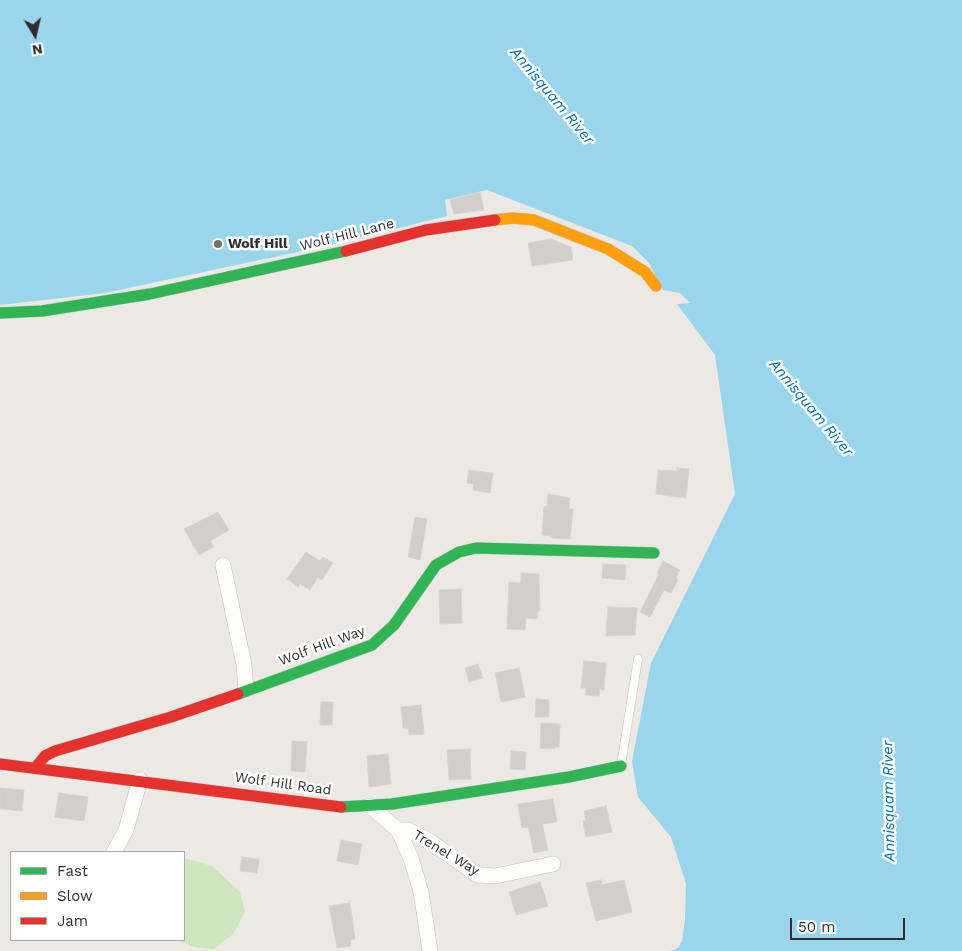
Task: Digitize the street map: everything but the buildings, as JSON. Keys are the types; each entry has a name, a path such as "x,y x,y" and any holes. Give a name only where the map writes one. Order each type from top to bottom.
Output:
{"street":[{"name":"Wolf Hill Lane","path":"0,313 42,311 150,294 311,260 426,230 513,218 534,220 608,249 644,272 656,286"},
{"name":"Wolf Hill Way","path":"36,767 45,756 55,752 171,717 246,689 359,651 379,641 394,625 436,565 459,552 484,548 654,553"},
{"path":"223,565 244,666 246,689"},
{"name":"Wolf Hill Road","path":"0,764 244,793 321,806 370,806 569,777 621,766"},
{"path":"115,851 126,830 140,780"},
{"path":"370,806 398,830 417,875 430,951"},
{"name":"Trenel Way","path":"398,830 408,830 432,842 478,875 494,876 553,864"}],"lane":[{"path":"621,766 638,659"}],"green space":[{"path":"185,858 212,866 240,892 245,912 233,934 214,949 194,947 180,941 185,941"}],"water":[{"name":"Annisquam River","path":"0,0 962,0 962,951 671,951 678,948 682,941 685,920 686,884 671,837 638,797 632,761 651,663 735,494 715,355 677,304 690,303 680,293 663,290 649,263 632,246 487,190 445,200 447,216 330,245 105,293 0,305"}],"traffic: fast":[{"path":"0,313 42,311 150,294 346,251"},
{"path":"238,694 372,645 394,625 436,565 459,552 476,548 654,553"},
{"path":"341,807 392,804 569,777 621,766"}],"traffic: slow":[{"path":"495,220 513,218 534,220 608,249 645,272 656,286"}],"traffic: jam":[{"path":"346,251 426,230 495,220"},
{"path":"36,767 45,756 55,751 171,717 238,694"},
{"path":"0,764 341,807"}],"place":[{"name":"Wolf Hill","path":"218,244"}]}
